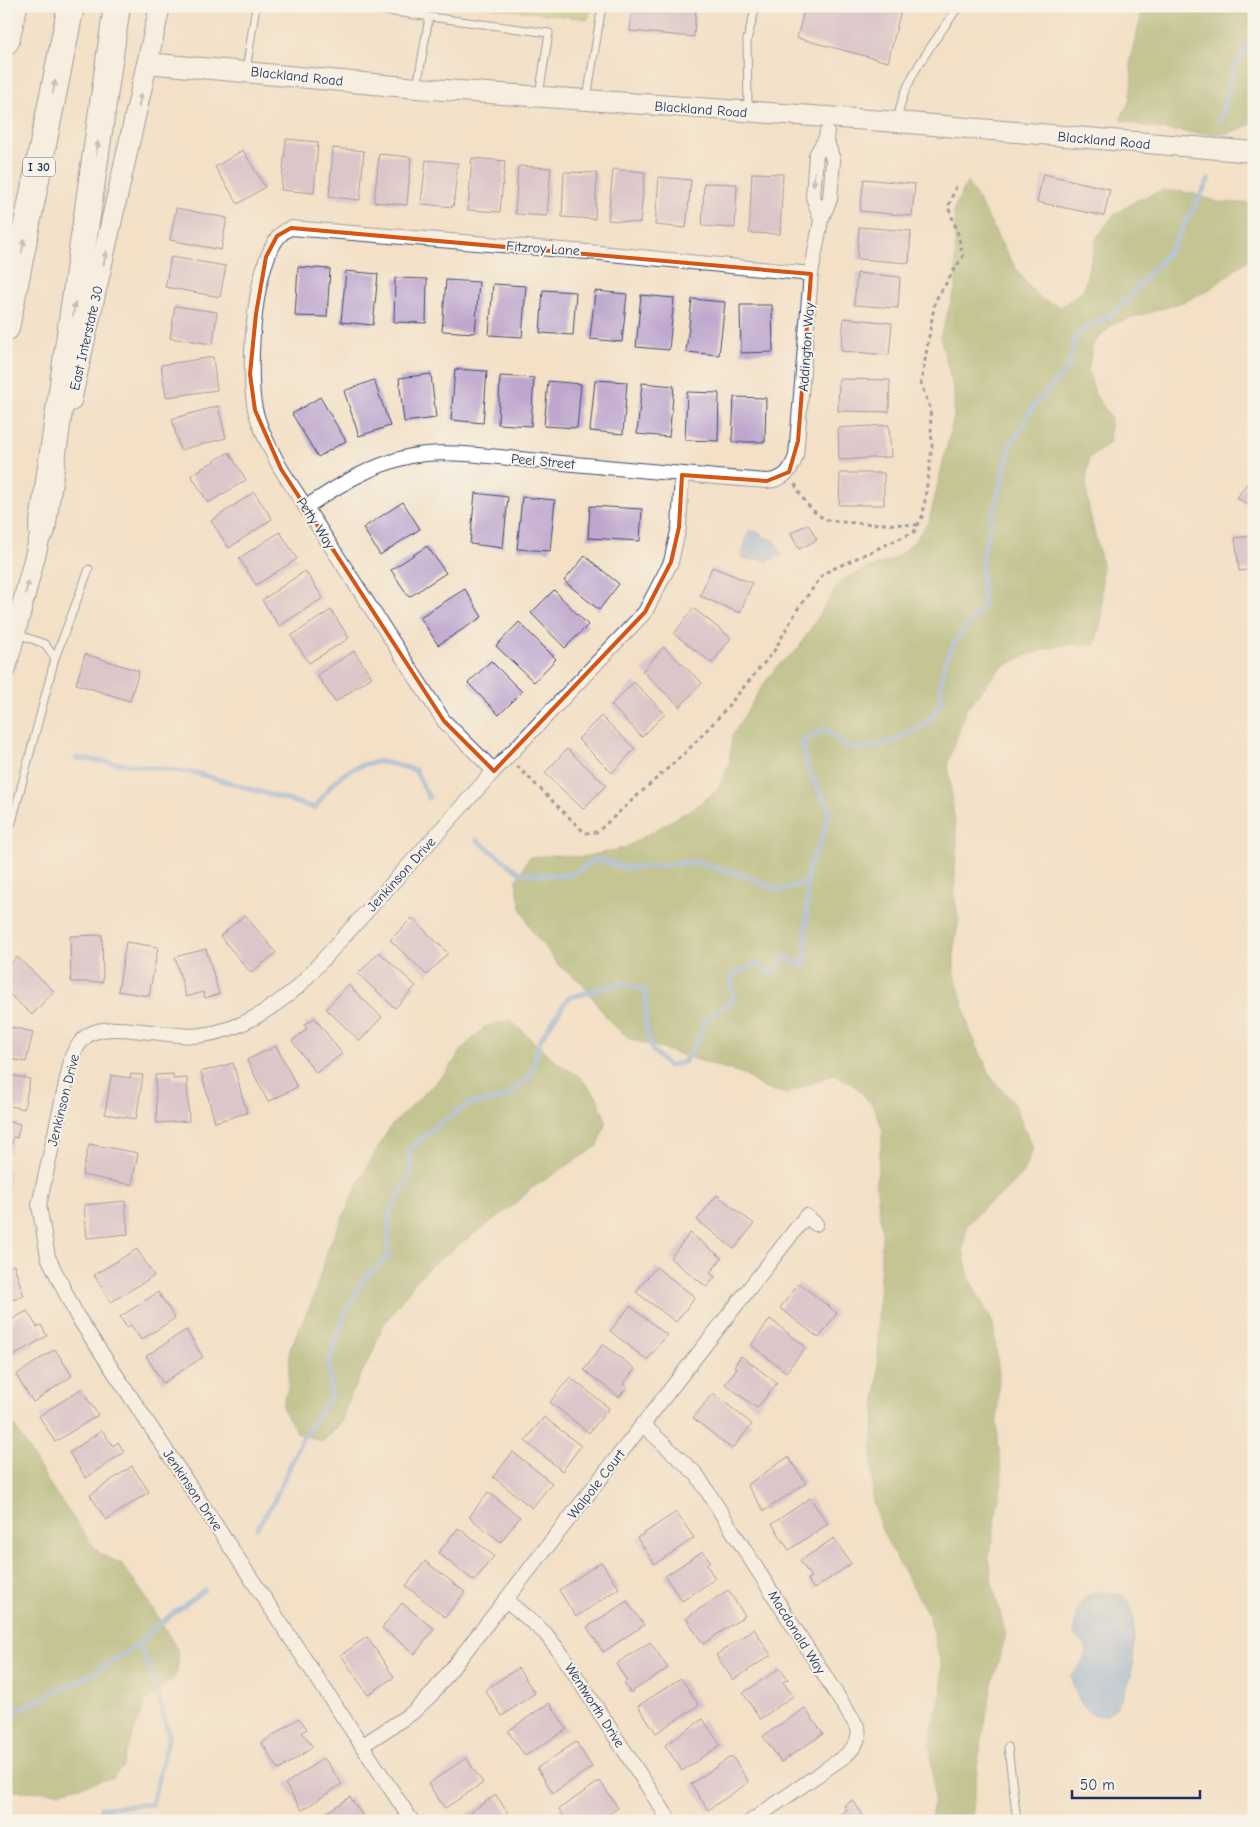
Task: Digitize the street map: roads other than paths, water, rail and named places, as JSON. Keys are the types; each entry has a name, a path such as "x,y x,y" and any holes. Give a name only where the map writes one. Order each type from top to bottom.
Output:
{"highway":[{"path":"6,41 14,6"},
{"name":"I 30","path":"6,328 71,6"},
{"path":"42,530 118,6"}],"street":[{"name":"East Interstate 30","path":"6,668 42,530 160,6"},
{"name":"Blackland Road","path":"148,63 417,88 897,122 1254,152"},
{"name":"Addington Way","path":"789,472 796,456 798,441 811,274 821,220 830,199 833,160 826,138 828,118"},
{"name":"Fitzroy Lane","path":"277,236 291,228 600,252 811,274"},
{"name":"Petty Way","path":"277,236 266,257 261,278 251,355 252,390 263,433 280,469 444,722 494,771"},
{"name":"Peel Street","path":"306,507 362,472 388,462 414,456 441,454 505,458 682,475 767,480 782,478 789,472"},
{"name":"Jenkinson Drive","path":"412,1821 77,1316 48,1257 39,1205 72,1056 78,1045 88,1035 101,1030 115,1029 173,1037 200,1036 225,1031 248,1022 275,1006 299,986 494,771 644,612 671,562 679,527 682,475"},
{"name":"Walpole Court","path":"363,1745 412,1713 431,1695 806,1216 816,1224"},
{"name":"Macdonald Way","path":"642,1424 697,1475 858,1728 858,1740 854,1748 845,1756 751,1821"},
{"name":"Wentworth Drive","path":"506,1600 545,1634 563,1656 670,1821"}],"lane":[{"path":"246,71 256,6"},
{"path":"348,6 549,33 539,97"},
{"path":"587,100 602,6"},
{"path":"748,112 747,40 756,6"},
{"path":"897,122 899,103 915,73 959,6"},
{"path":"417,88 429,17"},
{"path":"6,831 12,822 55,658 89,569"},
{"path":"15,634 45,644 55,658"},
{"path":"1008,1747 1017,1821"}],"water":[{"path":"749,530 762,533 762,537 774,540 782,555 768,561 756,558 755,561 741,558"},
{"path":"1102,1592 1119,1594 1127,1599 1132,1614 1134,1648 1131,1676 1122,1698 1107,1715 1092,1715 1082,1705 1071,1676 1083,1661 1087,1649 1074,1634 1077,1612 1082,1601 1093,1594"}],"waterway":[{"path":"1221,121 1232,69 1254,39"},
{"path":"257,1528 274,1501 303,1437 330,1398 330,1358 344,1315 361,1282 389,1255 389,1215 412,1172 409,1149 443,1121 469,1104 505,1098 531,1075 540,1040 568,998 622,983 646,991 645,1024 652,1050 668,1066 684,1062 696,1045 704,1021 733,1000 731,976 757,963 772,975 784,957 805,966 808,867 822,838 830,811 808,769 802,742 825,729 848,748 879,746 926,724 941,703 940,685 946,660 955,641 983,607 982,558 1011,445 1034,406 1068,368 1076,334 1115,312 1172,248 1209,179"},
{"path":"76,758 196,773 315,808 333,784 347,772 365,764 385,762 415,770 429,798"},
{"path":"477,840 520,873 569,876 597,859 627,868 696,862 746,876 780,891 808,882"},
{"path":"99,1821 101,1808 152,1804 169,1736 152,1674 139,1644 153,1629 204,1590"},
{"path":"6,1716 91,1675 139,1644"}]}
